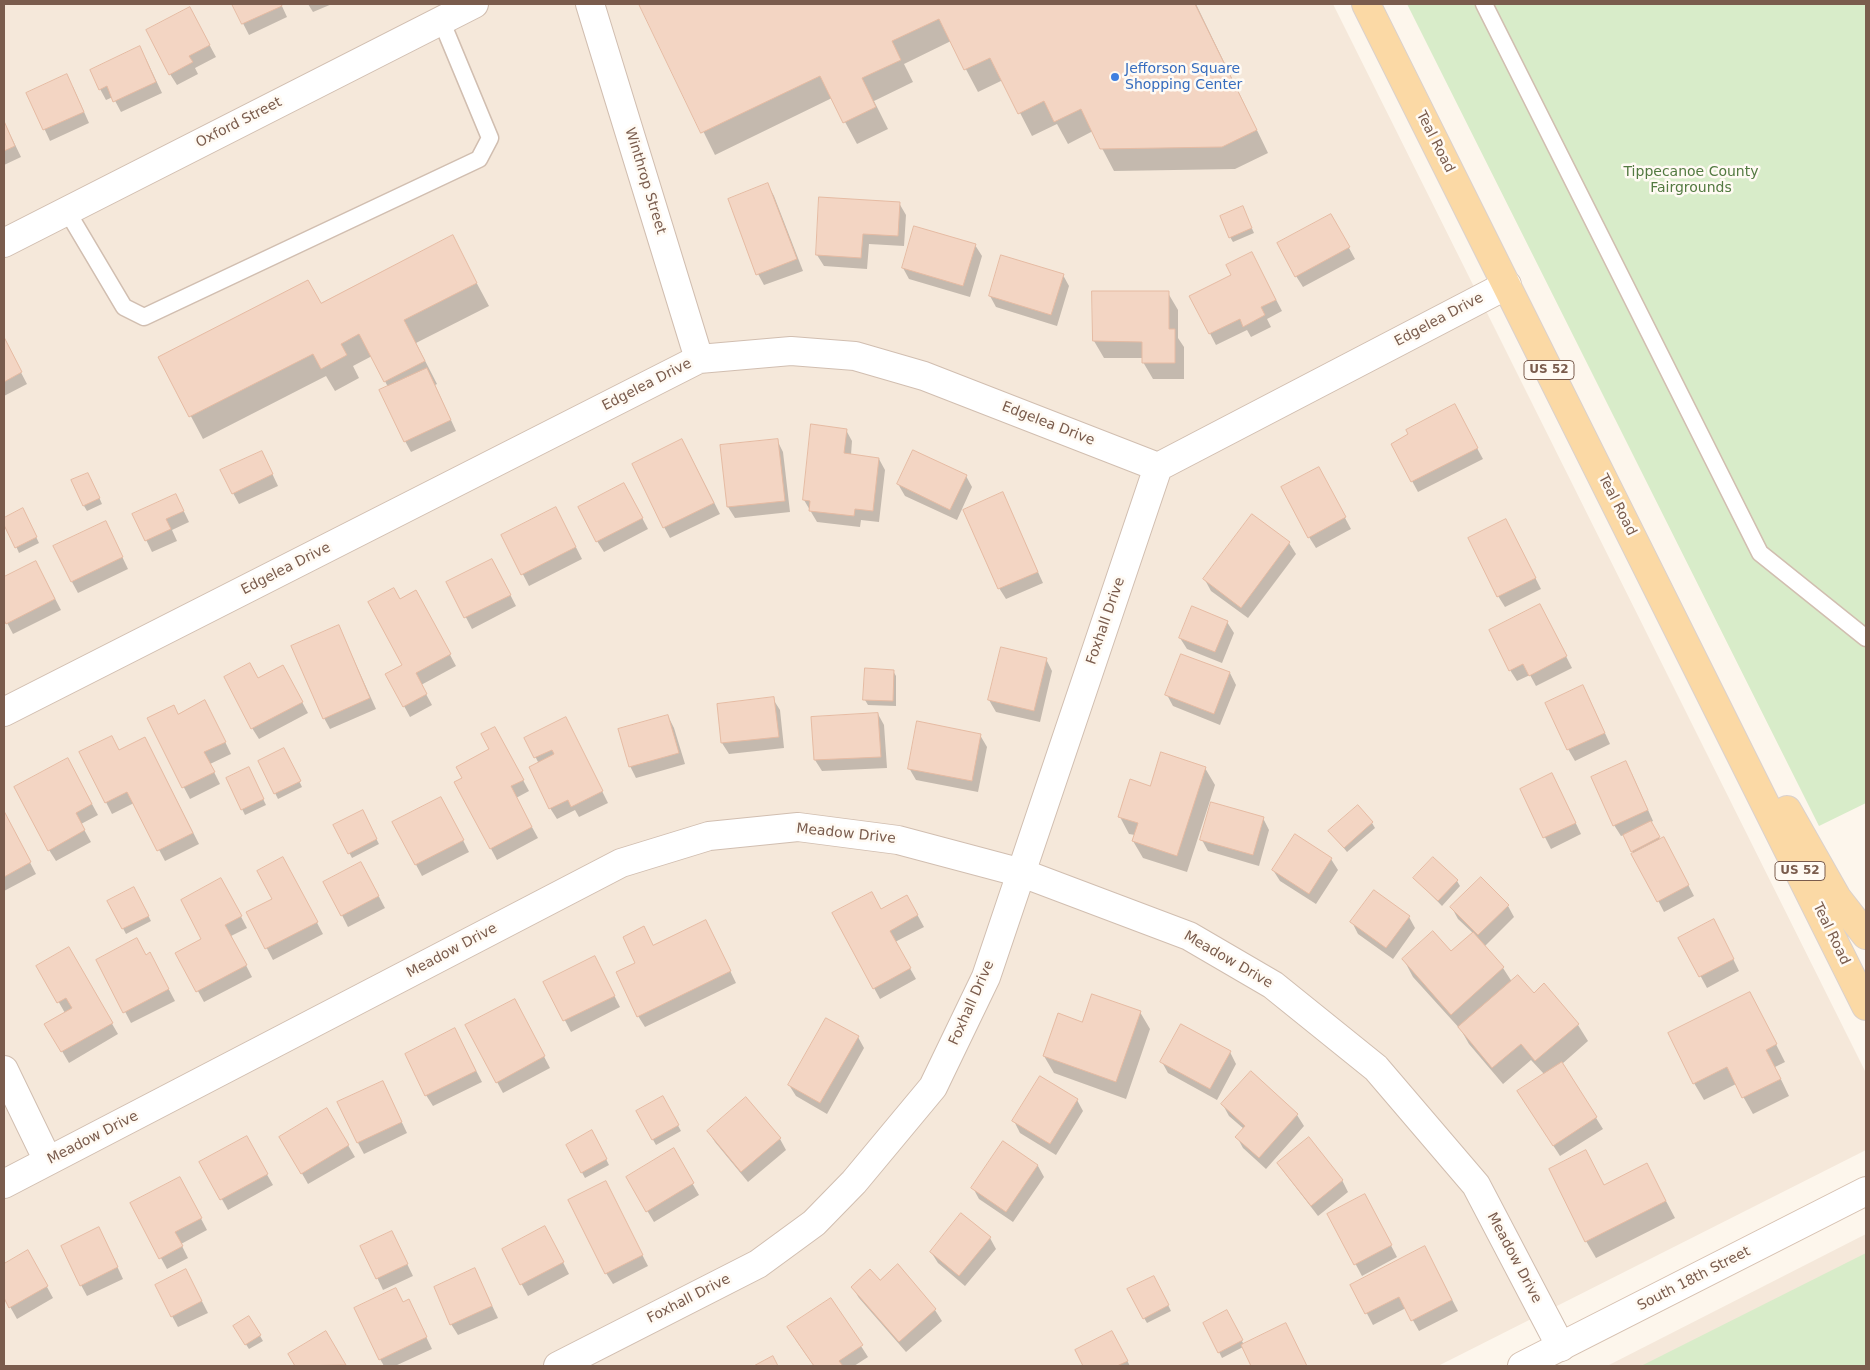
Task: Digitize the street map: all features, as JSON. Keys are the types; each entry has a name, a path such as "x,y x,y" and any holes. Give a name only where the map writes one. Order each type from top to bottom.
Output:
{"main road":[{"name":"Teal Road","path":"1366,4 1866,1006"},
{"path":"1733,737 1795,820 1837,898 1866,935"}],"street":[{"name":"Oxford Street","path":"4,243 474,4"},
{"name":"Winthrop Street","path":"590,4 699,359"},
{"name":"Edgelea Drive","path":"4,712 699,359 791,351 855,356 924,376 1158,467 1507,285"},
{"name":"Foxhall Drive","path":"558,1366 758,1264 814,1224 854,1182 933,1087 986,977 1158,467"},
{"name":"Meadow Drive","path":"4,1184 621,863 700,839 798,827 898,840 1022,873 1189,936 1273,985 1376,1068 1476,1185 1560,1347"},
{"path":"4,1070 48,1161"},
{"name":"South 18th Street","path":"1522,1366 1866,1191"}],"lane":[{"path":"1484,4 1760,554 1866,638"},
{"path":"67,211 124,307 144,317 479,159 490,138 441,20"}],"shaded area":[{"path":"4,4 1333,4 1866,1073 1866,1150 1438,1366 4,1366"},
{"path":"1866,1234 1866,1366 1607,1366"}],"green space":[{"name":"Tippecanoe County Fairgrounds","path":"1407,4 1866,4 1866,803 1819,826"},
{"path":"1866,1253 1866,1366 1641,1366"}],"building":[{"path":"232,4 281,4 282,6 242,24"},
{"name":"Jefforson Square Shopping Center","path":"639,4 1195,4 1257,130 1222,147 1100,149 1081,109 1054,122 1044,101 1018,114 990,58 964,70 939,19 892,41 901,60 862,78 876,107 843,123 820,76 701,133"},
{"path":"190,7 210,45 189,56 193,62 169,75 146,30"},
{"path":"140,46 156,82 113,102 107,86 99,90 90,70"},
{"path":"67,74 84,112 43,130 26,93"},
{"path":"4,121 15,146 4,151"},
{"path":"768,183 797,259 756,275 728,199"},
{"path":"819,197 900,202 898,236 863,234 861,258 816,255"},
{"path":"1243,206 1252,228 1229,238 1220,216"},
{"path":"1331,214 1350,247 1295,277 1277,243"},
{"path":"914,226 976,244 963,286 902,268"},
{"path":"453,235 477,283 404,320 425,361 384,382 359,334 341,344 347,355 321,369 313,354 189,417 158,357 308,280 321,303"},
{"path":"1252,252 1276,300 1261,307 1265,315 1243,327 1240,319 1209,334 1189,296 1231,275 1226,265"},
{"path":"1001,255 1064,274 1051,315 989,296"},
{"path":"1092,291 1169,291 1169,329 1175,329 1175,363 1142,363 1142,342 1093,341"},
{"path":"4,337 22,372 4,382"},
{"path":"427,368 451,420 404,442 379,390"},
{"path":"1455,404 1478,448 1411,482 1391,444 1408,434 1406,430"},
{"path":"811,424 847,429 844,453 879,458 873,511 855,509 854,516 809,511 810,501 803,500"},
{"path":"682,439 714,503 663,528 632,464"},
{"path":"778,439 785,501 727,507 720,445"},
{"path":"913,450 967,475 950,510 897,484"},
{"path":"262,451 273,474 232,494 220,470"},
{"path":"1319,467 1346,517 1308,538 1281,487"},
{"path":"88,473 100,498 83,506 71,480"},
{"path":"624,483 643,518 596,542 578,507"},
{"path":"1003,492 1038,572 998,589 963,510"},
{"path":"176,494 184,511 166,519 171,529 145,541 132,514"},
{"path":"556,507 576,547 521,575 501,535"},
{"path":"23,508 37,537 15,548 4,525 4,518"},
{"path":"1252,514 1290,542 1241,608 1203,579"},
{"path":"1506,519 1536,578 1497,597 1468,538"},
{"path":"106,521 123,557 71,582 53,546"},
{"path":"492,559 511,595 464,618 446,582"},
{"path":"36,561 55,599 6,624 4,620 4,577"},
{"path":"394,588 400,599 416,590 451,654 416,673 427,694 403,707 385,674 402,665 368,602"},
{"path":"1540,604 1567,656 1529,676 1523,664 1509,671 1489,630"},
{"path":"1192,606 1228,621 1215,652 1179,638"},
{"path":"339,625 370,698 323,719 291,646"},
{"path":"1001,647 1047,658 1034,711 988,700"},
{"path":"1181,654 1230,672 1214,714 1165,695"},
{"path":"250,663 258,678 283,665 303,702 251,729 224,677"},
{"path":"865,668 894,670 893,701 863,700"},
{"path":"1583,685 1605,733 1567,750 1545,703"},
{"path":"774,697 779,737 721,743 717,704"},
{"path":"205,700 226,742 204,752 215,772 182,788 147,718 174,705 178,714"},
{"path":"878,713 881,757 814,760 811,717"},
{"path":"668,715 679,753 629,767 618,729"},
{"path":"566,717 603,791 571,807 568,800 549,809 529,767 554,754 552,750 534,758 524,738"},
{"path":"917,721 981,734 972,781 908,769"},
{"path":"495,727 524,780 511,786 532,827 490,849 454,782 462,778 456,767 489,749 481,734"},
{"path":"112,736 119,750 145,737 193,833 157,851 127,792 105,803 79,752"},
{"path":"284,748 301,781 274,794 258,761"},
{"path":"1161,752 1206,767 1177,856 1132,841 1138,823 1118,817 1130,779 1150,786"},
{"path":"68,758 92,804 76,813 85,830 48,851 14,787"},
{"path":"1626,761 1648,810 1613,826 1591,777"},
{"path":"249,767 264,799 241,810 226,778"},
{"path":"1552,773 1576,823 1543,838 1520,789"},
{"path":"441,797 464,840 415,865 392,822"},
{"path":"1211,802 1264,817 1253,855 1200,840"},
{"path":"1358,805 1373,822 1344,848 1328,831"},
{"path":"363,810 377,839 348,854 333,825"},
{"path":"4,811 31,862 4,877"},
{"path":"1651,821 1660,837 1631,852 1623,835"},
{"path":"1295,834 1332,858 1309,894 1272,870"},
{"path":"1664,837 1689,885 1657,902 1631,854"},
{"path":"283,857 318,922 265,949 246,912 272,899 257,871"},
{"path":"1433,857 1458,880 1438,901 1413,878"},
{"path":"361,862 379,896 341,916 323,882"},
{"path":"1481,877 1509,905 1478,935 1450,907"},
{"path":"221,878 242,916 225,925 247,965 196,992 175,953 201,939 181,900"},
{"path":"134,887 149,916 122,929 107,901"},
{"path":"1374,890 1410,916 1386,948 1350,922"},
{"path":"872,892 881,909 907,895 918,915 890,931 911,968 873,989 832,913"},
{"path":"1714,919 1734,959 1699,977 1678,938"},
{"path":"706,920 731,971 637,1017 616,972 635,963 623,937 644,926 653,945"},
{"path":"1433,931 1451,951 1473,932 1504,967 1451,1015 1402,959"},
{"path":"137,938 146,955 150,952 169,989 123,1013 96,960"},
{"path":"69,947 113,1023 61,1052 44,1024 72,1008 66,998 57,1003 36,966"},
{"path":"595,956 615,996 563,1021 543,982"},
{"path":"1518,975 1534,993 1544,983 1579,1024 1535,1061 1521,1044 1492,1068 1458,1027"},
{"path":"1750,992 1777,1044 1766,1050 1781,1079 1742,1098 1727,1067 1693,1084 1668,1033"},
{"path":"1092,994 1141,1011 1116,1082 1043,1056 1058,1013 1082,1022"},
{"path":"515,999 545,1056 496,1083 465,1025"},
{"path":"826,1018 859,1036 820,1103 788,1085"},
{"path":"1181,1024 1231,1051 1210,1089 1160,1062"},
{"path":"455,1028 476,1071 425,1096 405,1054"},
{"path":"1562,1062 1597,1117 1553,1146 1517,1091"},
{"path":"1251,1071 1298,1114 1259,1158 1235,1137 1245,1126 1221,1104"},
{"path":"1040,1076 1078,1099 1050,1144 1012,1121"},
{"path":"383,1081 402,1122 357,1143 337,1102"},
{"path":"663,1096 679,1125 652,1140 636,1111"},
{"path":"746,1097 781,1138 741,1172 707,1131"},
{"path":"327,1108 349,1145 301,1174 279,1137"},
{"path":"592,1130 607,1159 581,1173 566,1145"},
{"path":"247,1136 268,1174 220,1200 199,1162"},
{"path":"1309,1137 1343,1180 1311,1206 1277,1163"},
{"path":"1003,1141 1038,1165 1006,1212 971,1188"},
{"path":"674,1148 694,1183 646,1212 626,1177"},
{"path":"1586,1150 1604,1185 1647,1163 1666,1201 1585,1242 1549,1169"},
{"path":"180,1177 202,1218 175,1232 183,1246 159,1259 130,1203"},
{"path":"606,1181 643,1255 605,1274 568,1200"},
{"path":"1365,1194 1392,1245 1354,1265 1327,1214"},
{"path":"961,1213 991,1237 959,1276 930,1252"},
{"path":"545,1226 564,1262 520,1285 502,1249"},
{"path":"99,1227 118,1267 80,1286 61,1246"},
{"path":"392,1231 408,1264 376,1279 360,1246"},
{"path":"1425,1246 1452,1300 1411,1321 1399,1297 1365,1314 1350,1285"},
{"path":"28,1250 48,1286 9,1308 4,1298 4,1264"},
{"path":"898,1264 936,1309 899,1342 851,1287 870,1269 880,1280"},
{"path":"475,1268 492,1306 450,1325 434,1287"},
{"path":"186,1269 202,1301 171,1317 155,1285"},
{"path":"1154,1276 1169,1305 1143,1319 1127,1289"},
{"path":"396,1288 403,1302 409,1299 427,1337 379,1360 354,1308"},
{"path":"831,1298 863,1345 839,1361 843,1366 814,1366 787,1327"},
{"path":"1227,1310 1243,1340 1218,1353 1203,1323"},
{"path":"249,1316 261,1335 245,1345 233,1326"},
{"path":"1286,1323 1307,1366 1251,1366 1241,1345"},
{"path":"326,1331 346,1365 295,1366 288,1354"},
{"path":"1112,1331 1128,1361 1117,1366 1083,1366 1075,1350"},
{"path":"773,1356 778,1366 754,1366"}],"place":[{"name":"Jefforson Square Shopping Center","path":"1115,77"}]}
